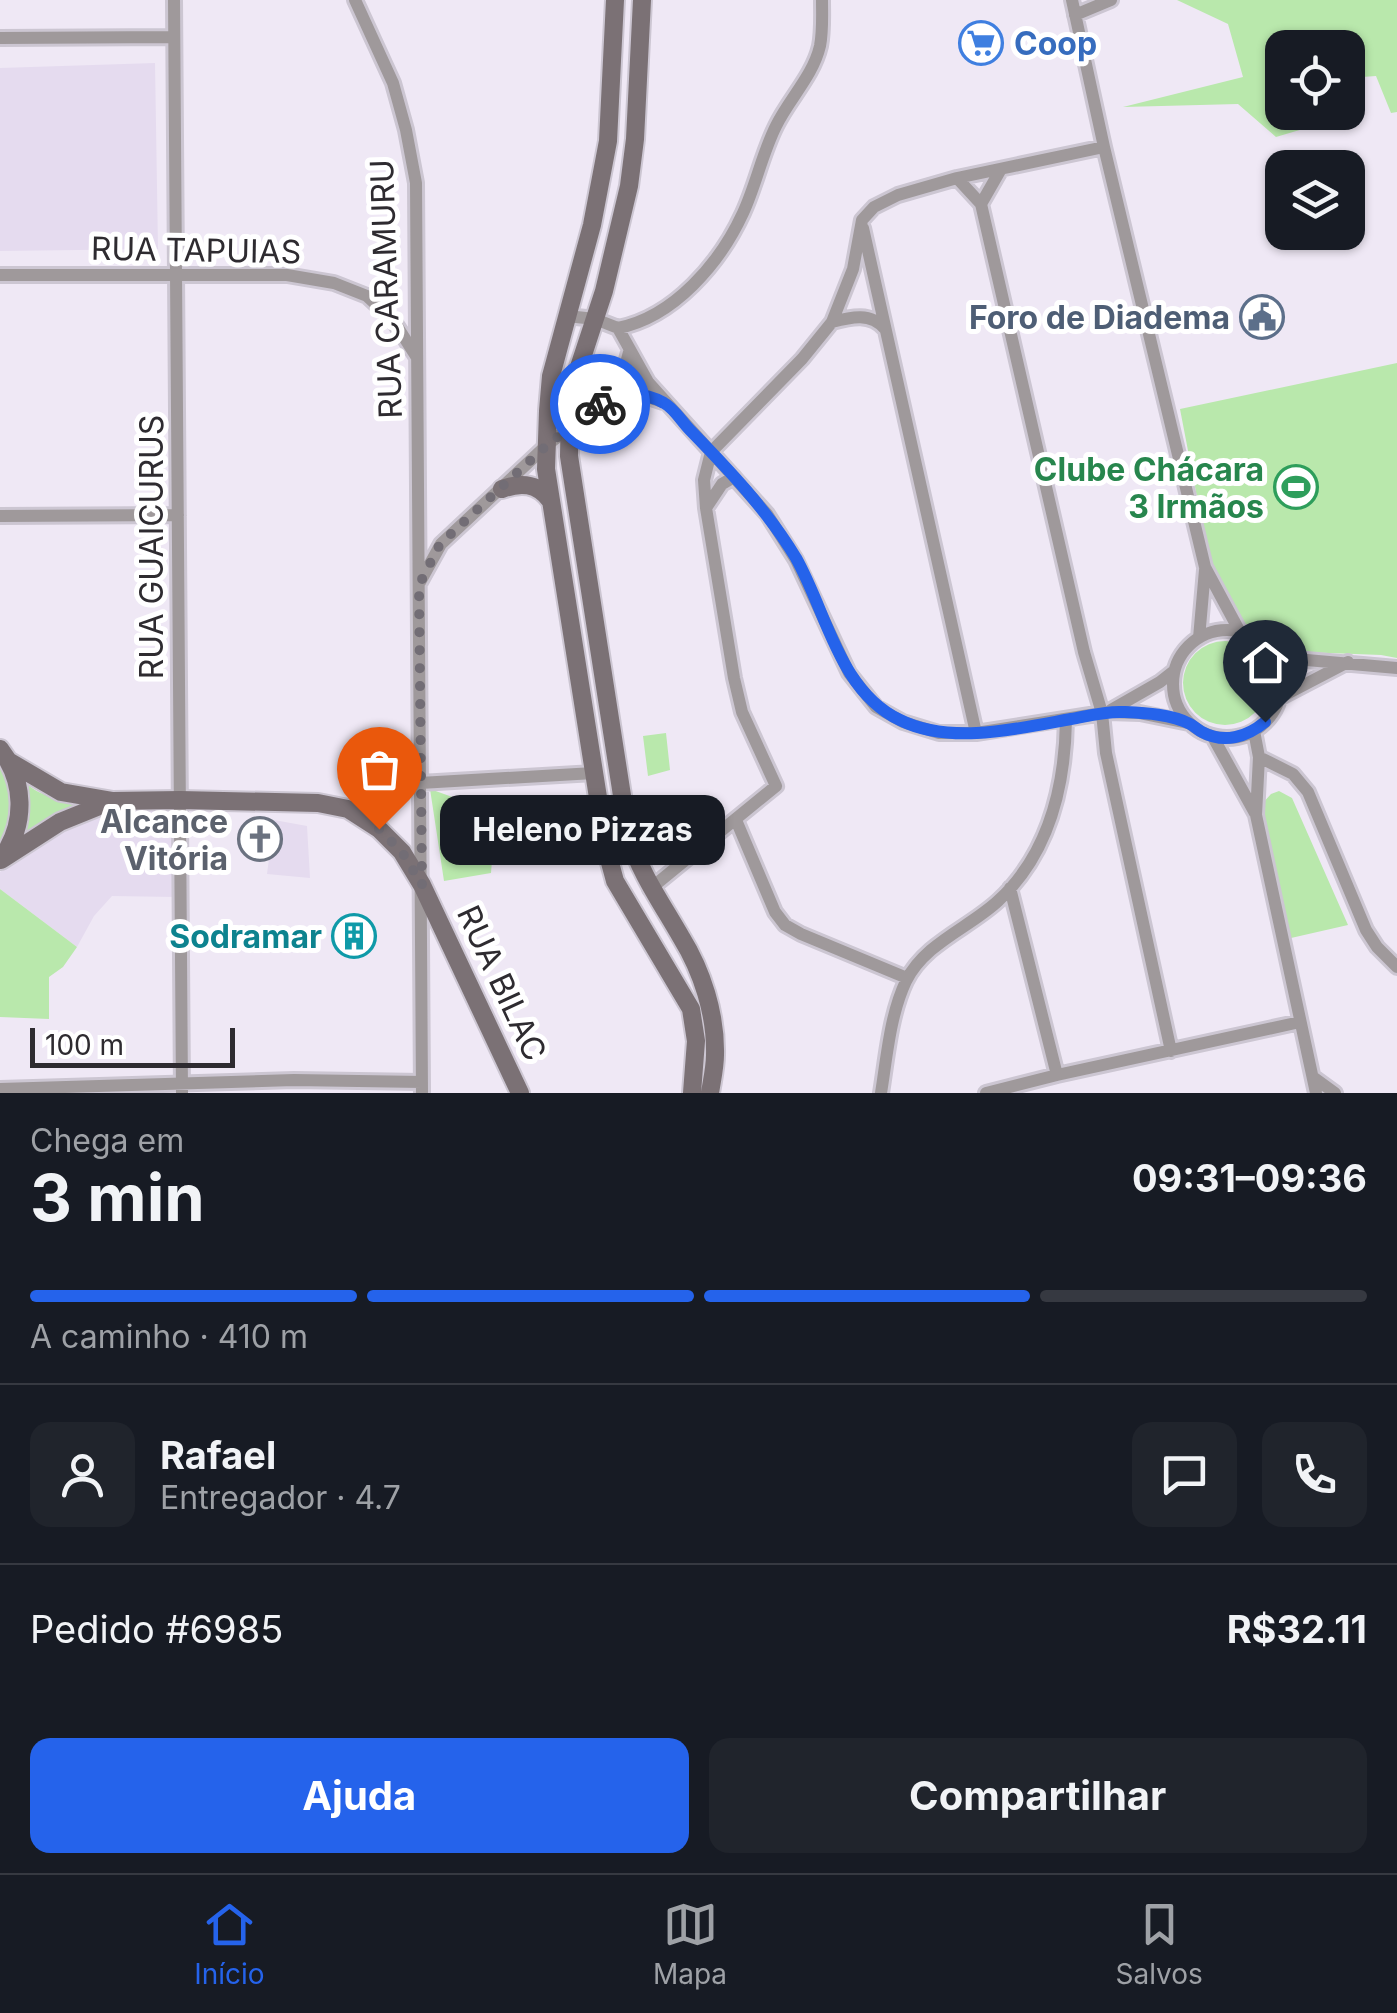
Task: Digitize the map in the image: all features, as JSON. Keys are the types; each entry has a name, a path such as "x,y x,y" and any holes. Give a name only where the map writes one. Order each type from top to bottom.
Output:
{"main road":[{"path":"615,0 608,141 592,225 552,376 546,446 550,500 606,848 616,881 691,1009 696,1041 692,1093"},
{"path":"642,0 629,186 608,276 570,400 569,456 628,834 636,861 683,939 706,990 716,1056 710,1093"},
{"path":"502,489 528,484 550,500"},
{"path":"0,860 12,844 20,816 20,788 5,756"},
{"name":"RUA BILAC","path":"5,756 61,792 113,801 318,803 348,809 379,829 402,852 422,885 520,1093"},
{"name":"RUA BILAC","path":"0,860 60,822 113,801"}],"street":[{"name":"RUA GUAICURUS","path":"174,0 182,1088"},
{"name":"RUA CARAMURU","path":"356,0 393,83 416,184 422,1087"},
{"path":"567,316 594,318 618,328 634,325 658,314 706,271 742,215 777,124 815,63 822,0"},
{"path":"1111,0 1074,7 1205,568 1240,632"},
{"path":"0,38 174,37"},
{"path":"650,889 776,786 742,712 734,678 706,508 704,480 711,452 802,359 832,322 853,269 862,220 883,201 957,178 1104,147"},
{"path":"981,204 1002,169"},
{"path":"957,178 981,204 1084,652 1106,712 1106,753 1170,1051"},
{"path":"862,220 976,733"},
{"name":"RUA TAPUIAS","path":"0,276 287,275 334,284 367,296 393,320 417,358"},
{"path":"832,322 853,316 879,322 885,329"},
{"path":"618,328 648,382 767,514 796,560 850,673 876,707 902,722 939,734 976,733 1106,712 1140,713 1188,723 1213,737 1241,736 1265,722 1279,698 1281,684 1273,656 1253,637 1226,630 1199,638 1188,646 1174,671 1172,685 1174,699 1188,723"},
{"path":"419,585 440,544 546,446 610,396 621,382 629,352"},
{"path":"610,396 639,394 665,403"},
{"path":"706,508 722,484 734,477"},
{"path":"0,516 178,515"},
{"path":"419,526 440,544"},
{"path":"1199,638 1205,568"},
{"path":"1273,656 1397,668"},
{"path":"1279,698 1348,662"},
{"path":"1106,712 1174,671"},
{"path":"880,1093 890,1037 907,978 956,930 998,902 1034,859 1062,783 1066,720"},
{"path":"1254,731 1259,757 1256,815 1316,1093"},
{"path":"1213,737 1256,815"},
{"path":"1259,757 1293,774 1308,792 1366,930 1397,967"},
{"path":"420,783 594,772"},
{"path":"736,820 775,912 785,925 907,978"},
{"path":"1010,888 1056,1074"},
{"path":"986,1093 1056,1074 1300,1022"},
{"path":"1313,1076 1335,1093"},
{"path":"0,1089 422,1087"}],"shaded area":[{"path":"155,63 158,249 0,251 0,68"},
{"path":"117,804 176,804 175,897 112,896 94,916 77,947 0,889 0,872 65,825"},
{"path":"274,820 307,826 310,878 267,874"}],"green space":[{"path":"1177,0 1397,0 1397,112 1391,113 1376,76 1365,77 1365,30 1265,30 1265,127 1238,104 1123,107 1243,77 1228,24"},
{"path":"1268,130 1300,130 1276,137"},
{"name":"Clube Chácara 3 Irmãos","path":"1397,363 1397,658 1276,651 1261,634 1243,626 1210,565 1180,409"},
{"path":"1225,641 1248,648 1260,660 1267,683 1260,706 1248,718 1225,725 1202,718 1190,706 1183,683 1190,660 1202,648"},
{"path":"666,733 670,770 648,776 643,736"},
{"path":"0,760 9,782 12,816 0,849"},
{"path":"25,782 49,796 94,801 19,843"},
{"path":"430,789 458,799 493,847 491,873 444,881"},
{"path":"1279,791 1292,798 1348,925 1291,938 1261,805"},
{"path":"0,889 77,947 63,967 49,977 49,1019 0,1017"}],"way so far":[{"path":"379,829 402,852 422,885 419,585 440,544 546,446 600,404"}],"place":[{"name":"Coop","path":"981,43"},
{"name":"Foro de Diadema","path":"1262,317"},
{"name":"Clube Chácara 3 Irmãos","path":"1296,487"},
{"name":"Heleno Pizzas","path":"379,829"},
{"name":"Alcance Vitória","path":"260,839"},
{"name":"Sodramar","path":"354,936"}],"route":[{"path":"600,404 610,396 639,394 665,403 767,514 815,596 850,673 876,707 902,722 939,734 976,733 1109,712 1140,713 1188,723 1200,732 1227,738 1254,731 1265,722"}]}
